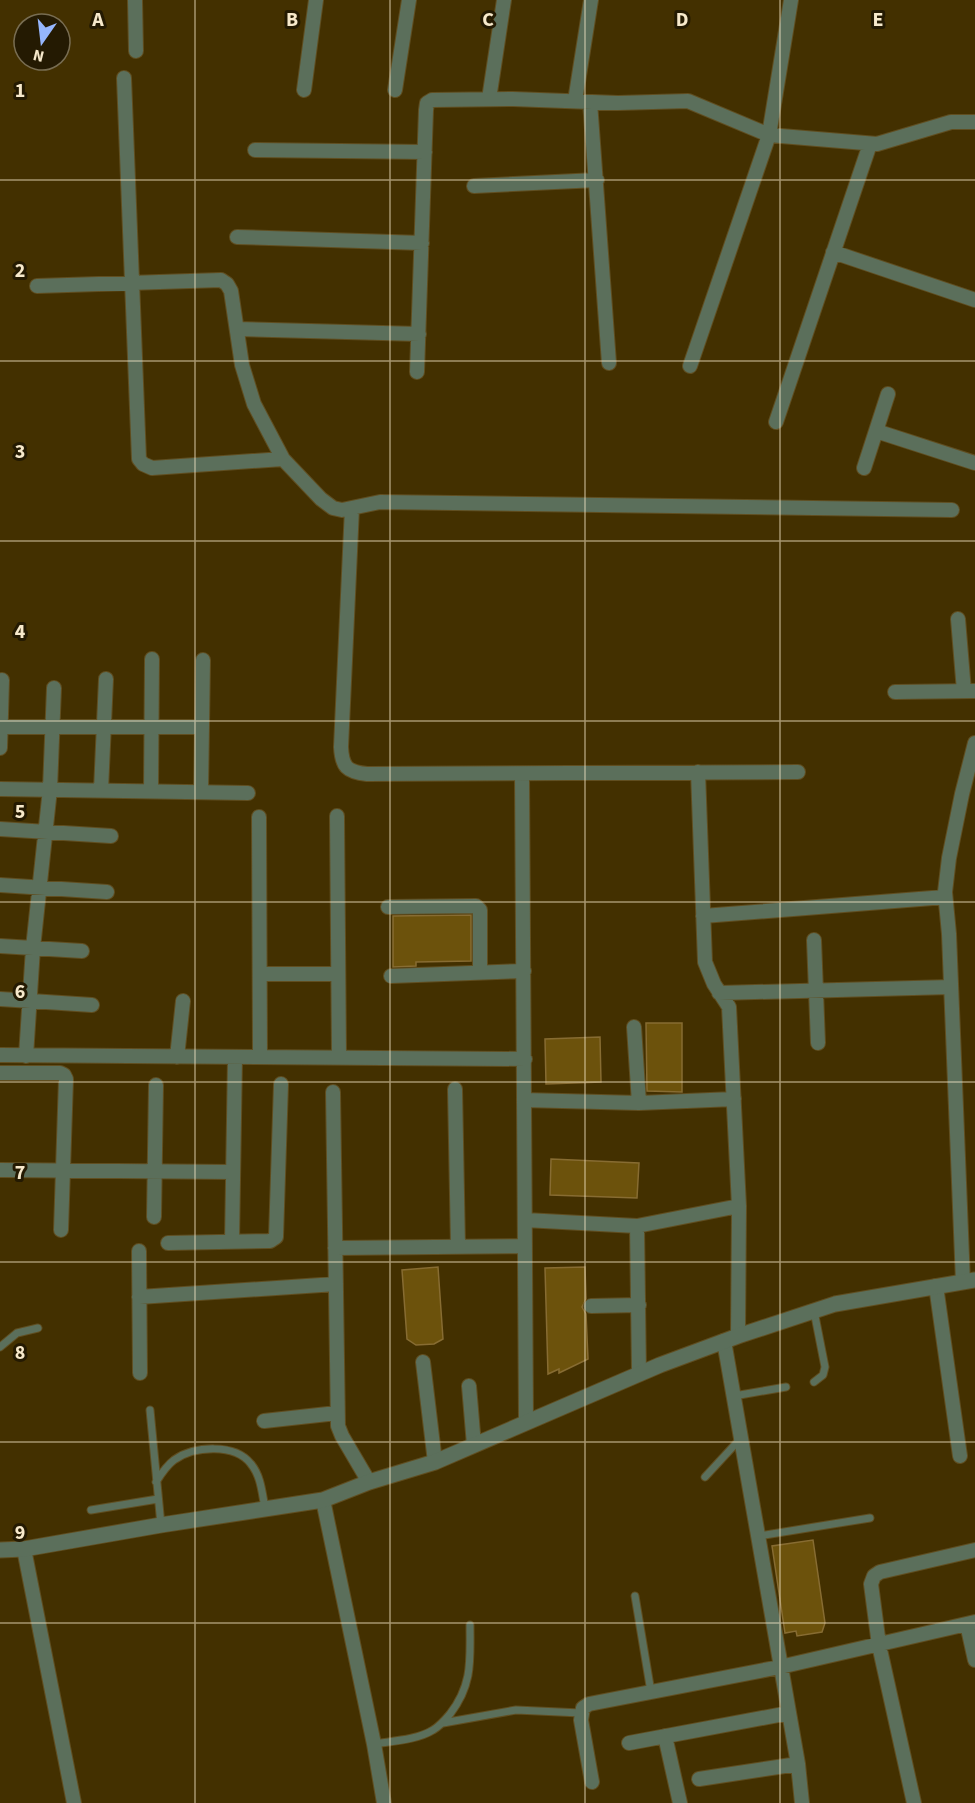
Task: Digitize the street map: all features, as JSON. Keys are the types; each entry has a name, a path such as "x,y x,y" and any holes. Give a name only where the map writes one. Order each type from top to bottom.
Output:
{"street":[{"path":"135,0 136,51"},
{"path":"304,90 316,0"},
{"path":"395,90 409,0"},
{"path":"489,99 504,0"},
{"path":"575,101 591,0"},
{"path":"690,366 769,135 790,0"},
{"path":"124,78 139,459 143,464 152,468 283,459"},
{"path":"417,372 427,104 438,100 489,99 590,102 688,101 769,135 870,144 883,144 951,122 975,122"},
{"path":"590,102 609,363"},
{"path":"776,422 870,144"},
{"path":"255,150 425,152"},
{"path":"474,186 597,180"},
{"path":"237,237 422,243"},
{"path":"833,252 975,300"},
{"path":"37,286 221,280 228,284 242,365 254,404 283,459 321,500 333,508 342,510 380,502 952,510"},
{"path":"237,329 419,334"},
{"path":"864,468 888,394"},
{"path":"876,431 975,463"},
{"path":"352,508 341,747 342,760 346,768 356,773 367,774 798,772"},
{"path":"895,692 969,691 958,619"},
{"path":"151,791 152,659"},
{"path":"201,792 203,660"},
{"path":"101,790 106,679"},
{"path":"0,748 2,680"},
{"path":"26,1056 33,948 50,789 54,688"},
{"path":"0,727 202,727"},
{"path":"0,1550 24,1549 323,1500 369,1482 435,1462 639,1374 731,1339 835,1304 969,1281 945,897 949,858 975,742"},
{"path":"698,772 705,962 719,993 729,1008 739,1206 731,1339 734,1396 798,1764 802,1803"},
{"path":"522,774 526,1422"},
{"path":"0,789 248,793"},
{"path":"337,816 339,1058"},
{"path":"260,817 260,1057"},
{"path":"0,829 111,836"},
{"path":"0,885 107,892"},
{"path":"703,916 945,897"},
{"path":"388,907 476,906 480,910 480,973"},
{"path":"814,940 818,1042"},
{"path":"0,946 82,951"},
{"path":"391,976 524,971"},
{"path":"260,974 338,974"},
{"path":"719,993 951,987"},
{"path":"0,999 92,1005"},
{"path":"177,1057 183,1001"},
{"path":"634,1027 639,1103"},
{"path":"0,1055 525,1059"},
{"path":"231,1242 236,1057"},
{"path":"0,1073 60,1073 66,1079 61,1230"},
{"path":"168,1243 270,1241 276,1237 281,1084"},
{"path":"154,1217 156,1085"},
{"path":"455,1089 458,1247"},
{"path":"333,1092 338,1426 369,1482"},
{"path":"524,1100 639,1103 734,1099"},
{"path":"0,1170 233,1172"},
{"path":"525,1220 637,1226 739,1206"},
{"path":"637,1226 639,1374"},
{"path":"335,1248 525,1246"},
{"path":"139,1251 140,1372"},
{"path":"140,1297 336,1284"},
{"path":"936,1287 960,1456"},
{"path":"591,1306 639,1305"},
{"path":"423,1362 435,1462"},
{"path":"469,1386 474,1445"},
{"path":"264,1421 337,1413"},
{"path":"323,1500 374,1744 384,1803"},
{"path":"24,1549 74,1803"},
{"path":"914,1803 879,1645 871,1584 874,1576 880,1572 975,1550"},
{"path":"592,1782 581,1713 583,1708 589,1704 780,1667 971,1623 975,1660"},
{"path":"629,1743 789,1713"},
{"path":"665,1736 680,1803"},
{"path":"699,1779 798,1764"}],"lane":[{"path":"814,1311 825,1367 824,1375 814,1382"},
{"path":"0,1347 17,1333 38,1328"},
{"path":"734,1396 786,1387"},
{"path":"150,1410 161,1525"},
{"path":"705,1477 741,1438"},
{"path":"156,1482 165,1468 175,1459 195,1451 228,1450 242,1455 251,1464 258,1476 265,1508"},
{"path":"91,1510 158,1499"},
{"path":"759,1536 870,1518"},
{"path":"636,1596 651,1692"},
{"path":"374,1744 422,1735 442,1723 458,1703 467,1683 470,1670 470,1625"},
{"path":"442,1723 516,1710 581,1713"}],"building":[{"path":"471,915 471,961 416,962 416,966 393,967 393,916"},
{"path":"646,1023 682,1023 682,1092 647,1091"},
{"path":"600,1037 601,1082 546,1084 545,1039"},
{"path":"551,1159 639,1163 637,1198 550,1195"},
{"path":"438,1267 443,1339 434,1344 416,1345 407,1339 402,1270"},
{"path":"585,1267 586,1299 582,1307 586,1314 588,1359 559,1373 559,1369 548,1374 545,1268"},
{"path":"813,1540 825,1623 822,1632 797,1636 796,1631 785,1633 772,1546"}]}
